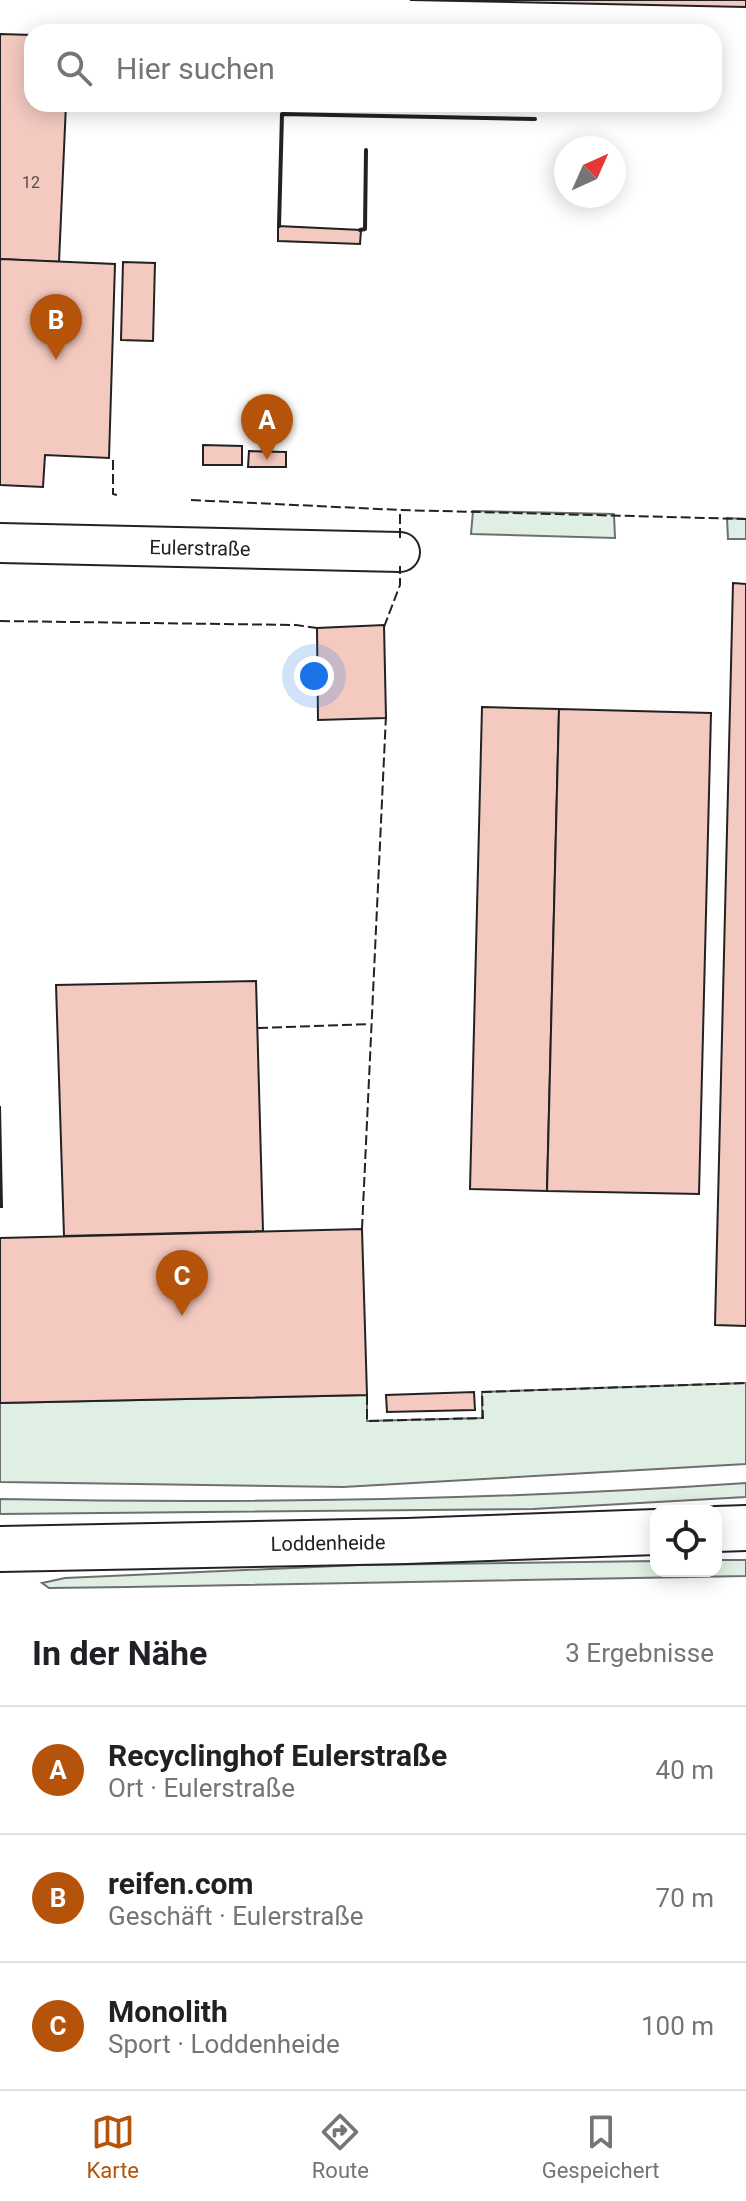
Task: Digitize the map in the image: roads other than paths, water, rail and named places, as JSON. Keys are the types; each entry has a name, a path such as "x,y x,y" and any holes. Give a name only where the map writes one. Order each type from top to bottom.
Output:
{"street":[{"name":"Eulerstraße","path":"0,543 400,552"},
{"path":"722,1529 746,1528"},
{"name":"Loddenheide","path":"0,1549 407,1541 650,1532"}],"place":[{"name":"reifen.com","path":"56,360"},
{"name":"Recyclinghof Eulerstraße","path":"267,460"},
{"name":"Monolith","path":"182,1316"}]}
